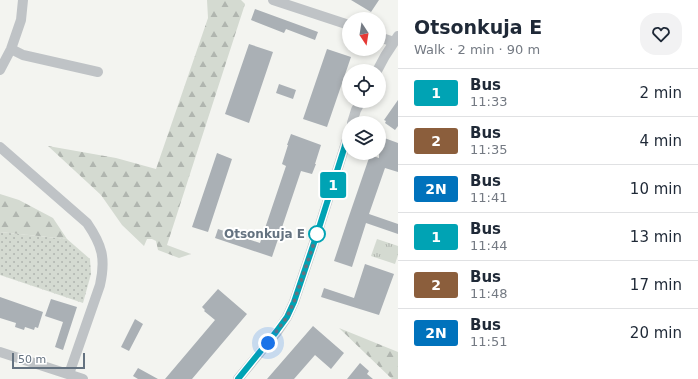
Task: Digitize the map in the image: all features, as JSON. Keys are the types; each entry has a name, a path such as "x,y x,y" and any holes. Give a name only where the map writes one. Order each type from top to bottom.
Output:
{"street":[{"path":"0,70 12,49 20,20 23,0"},
{"path":"273,0 342,23"},
{"path":"381,64 396,39 386,38"},
{"path":"12,49 23,55 98,72"},
{"path":"0,146 87,223 100,246 103,257 103,271 100,284 68,374"},
{"path":"238,379 287,317 294,302 342,155"},
{"path":"0,352 83,379"}],"green space":[{"path":"207,0 241,0 245,4 167,245 191,254 179,258 158,250 156,241 152,239 147,239 144,246 122,225 101,195 48,146 116,158 156,169 208,18"},
{"path":"0,194 19,200 53,218 67,239 0,232"},
{"path":"0,232 67,239 90,259 91,274 83,303 0,275"},
{"path":"377,239 398,246 398,255 395,264 371,256"},
{"path":"339,328 398,352 398,379 392,379"}],"building":[{"path":"351,0 379,0 371,12"},
{"path":"255,9 318,32 315,40 286,29 284,33 251,20"},
{"path":"249,44 273,52 249,123 225,114"},
{"path":"327,49 342,54 342,56 351,57 349,64 342,64 342,83 327,127 303,119"},
{"path":"279,84 296,90 293,99 276,93"},
{"path":"398,100 398,126 395,130 386,124 386,117"},
{"path":"291,134 321,145 312,174 301,171 272,257 215,238 218,229 260,243 286,166 282,164"},
{"path":"386,139 398,143 398,172 385,168 369,214 398,224 398,234 366,223 352,267 334,261 368,160 386,160"},
{"path":"217,153 232,159 208,232 192,227"},
{"path":"365,264 394,274 379,315 321,297 324,288 354,298"},
{"path":"218,289 247,314 192,379 165,379 215,320 204,311 205,310 202,307"},
{"path":"0,297 43,312 38,328 35,327 34,330 25,327 24,330 15,327 16,323 0,318"},
{"path":"51,299 77,307 63,350 55,347 63,322 45,316"},
{"path":"135,319 143,324 129,351 121,347"},
{"path":"313,326 344,353 331,369 315,355 294,379 267,379"},
{"path":"360,363 369,371 367,374 373,379 347,379"},
{"path":"138,368 158,379 138,379 133,376"}],"bus line":[{"name":"1","path":"238,379 287,317 294,302 342,155"}],"place":[{"name":"Otsonkuja E","path":"317,234"}],"route":[{"path":"268,343 287,317 294,302 318,231 317,234"}]}
